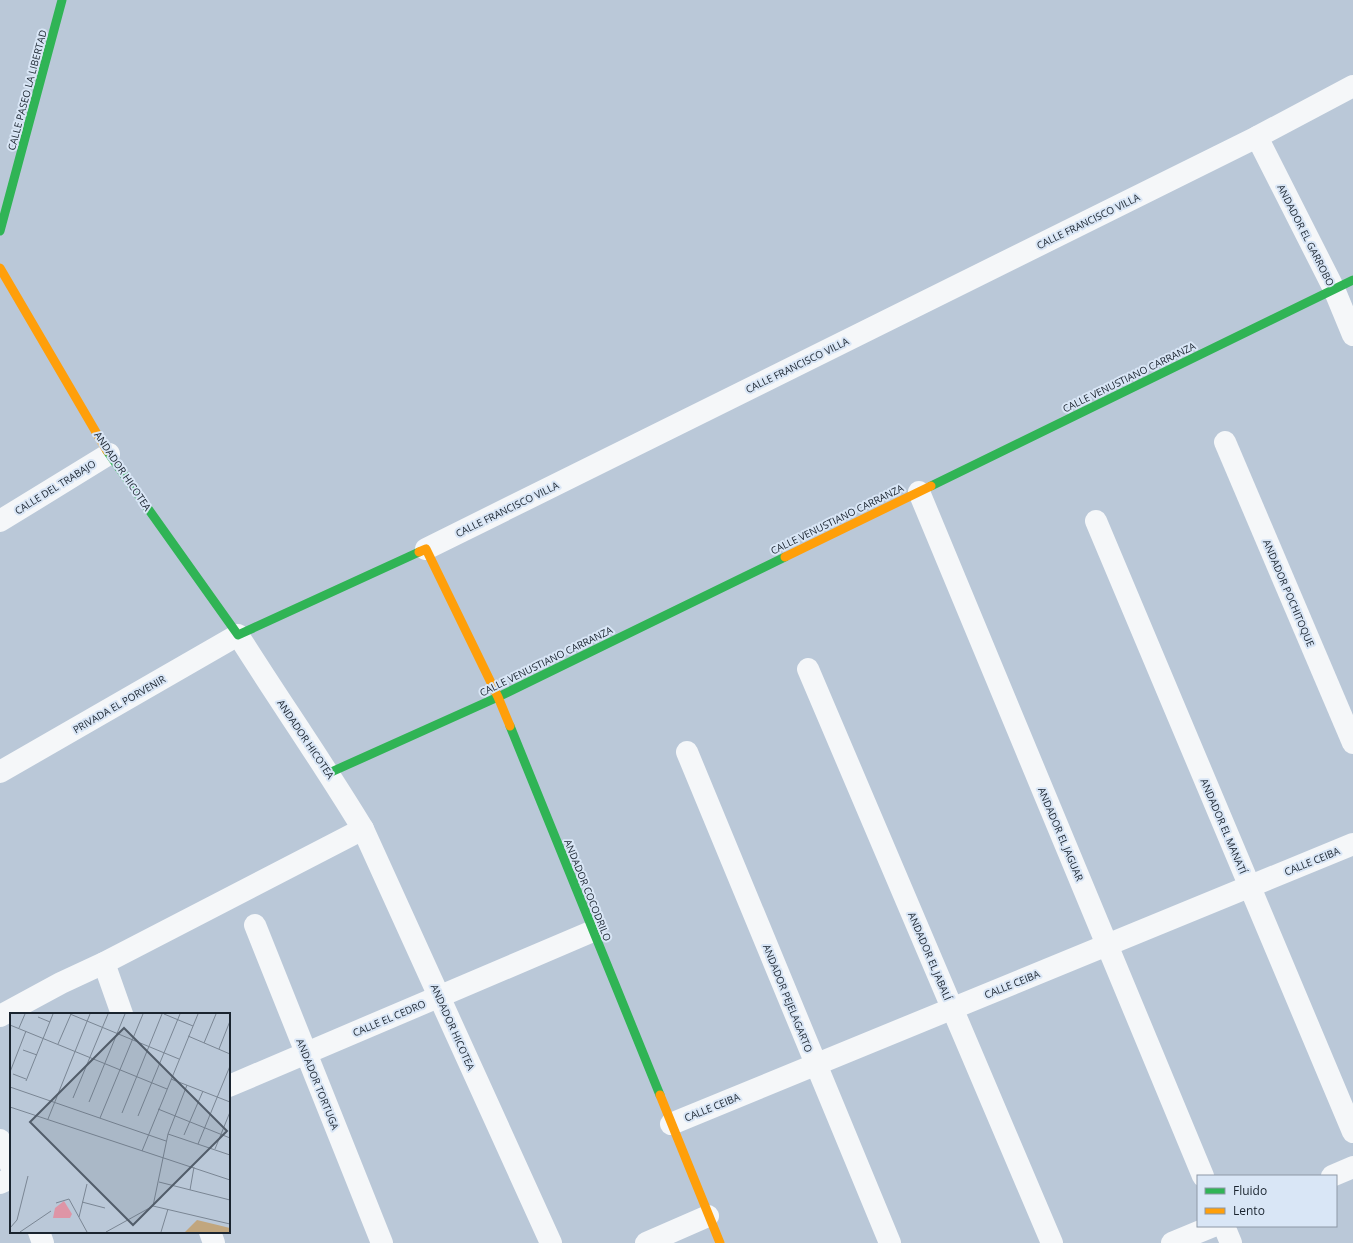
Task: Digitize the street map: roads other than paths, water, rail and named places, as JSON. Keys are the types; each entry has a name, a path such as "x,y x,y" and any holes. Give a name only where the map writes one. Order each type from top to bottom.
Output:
{"street":[{"name":"CALLE PASEO LA LIBERTAD","path":"0,231 62,0"},
{"name":"CALLE FRANCISCO VILLA","path":"238,635 426,549 1257,137 1353,86"},
{"name":"ANDADOR EL GARROBO","path":"1257,137 1343,285 1353,334"},
{"name":"ANDADOR HICOTEA","path":"0,268 109,454 238,635 289,715 329,773 363,829 551,1243"},
{"name":"CALLE VENUSTIANO CARRANZA","path":"329,773 498,697 1343,285"},
{"name":"ANDADOR POCHITOQUE","path":"1225,442 1353,744"},
{"name":"CALLE DEL TRABAJO","path":"0,521 109,454"},
{"name":"ANDADOR EL JAGUAR","path":"919,492 1203,1175"},
{"name":"ANDADOR EL MANATÍ","path":"1096,521 1353,1132"},
{"name":"ANDADOR COCODRILO","path":"426,549 498,697 720,1243"},
{"name":"PRIVADA EL PORVENIR","path":"0,772 238,635"},
{"name":"ANDADOR EL JABALÍ","path":"808,669 1052,1243"},
{"name":"ANDADOR PEJELAGARTO","path":"687,752 890,1243"},
{"path":"0,1016 61,983 104,963 363,829"},
{"name":"CALLE CEIBA","path":"671,1124 1353,844"},
{"name":"ANDADOR TORTUGA","path":"255,925 382,1243"},
{"name":"CALLE EL CEDRO","path":"230,1086 593,931"},
{"path":"104,963 122,1013"},
{"path":"0,1140 10,1164"},
{"path":"1334,1175 1353,1167"},
{"path":"0,1183 10,1178"},
{"path":"646,1243 708,1216"},
{"path":"1172,1243 1211,1227"},
{"path":"1224,1227 1231,1243"},
{"path":"39,1233 43,1243"},
{"path":"210,1233 214,1243"}]}
